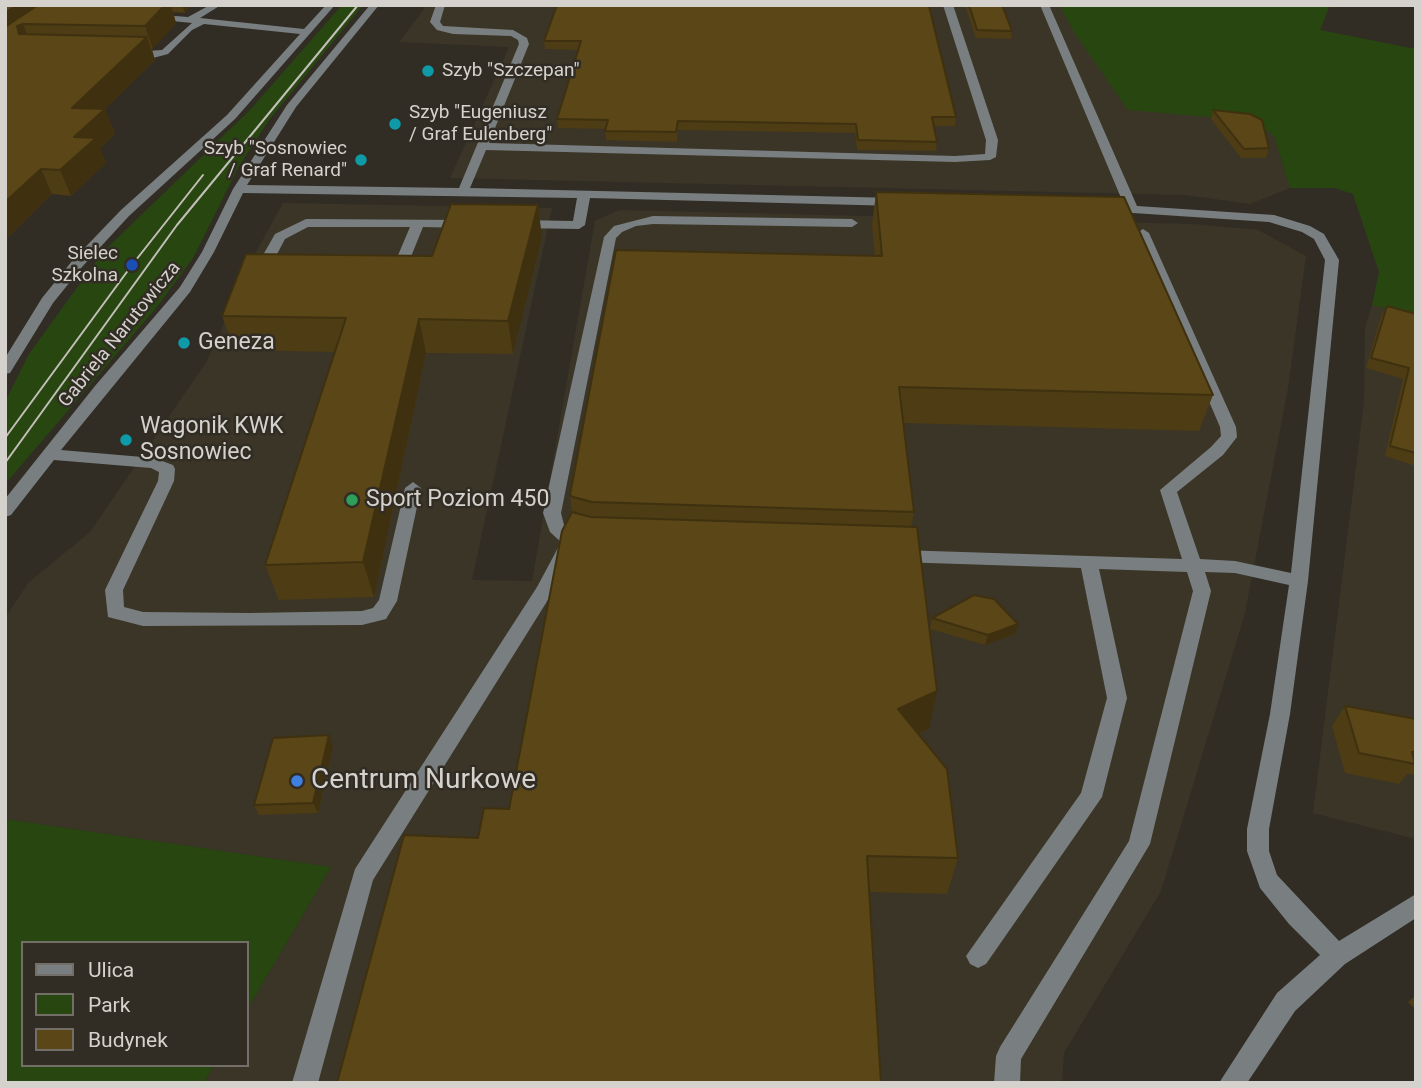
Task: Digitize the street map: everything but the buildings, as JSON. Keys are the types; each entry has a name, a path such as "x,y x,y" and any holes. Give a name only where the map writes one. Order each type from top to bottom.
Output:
{"street":[{"path":"189,20 217,5"},
{"path":"5,370 12,345 77,264 125,213 231,117 331,5"},
{"name":"Gabriela Narutowicza","path":"5,511 100,389 185,289 208,252 239,189 292,105 375,5"},
{"path":"441,5 435,22 440,28 453,31 513,33 523,38 523,44 463,192"},
{"path":"482,146 955,159 990,157 992,140 948,5"},
{"path":"1044,5 1132,209"},
{"path":"135,14 306,32"},
{"path":"126,55 153,55 164,52 189,28 201,22"},
{"path":"239,189 916,203"},
{"path":"509,224 579,225 584,195"},
{"path":"1093,207 1270,218 1306,229 1319,237 1328,248 1332,260 1299,581 1280,713 1258,829 1258,851 1268,881 1297,916 1338,956"},
{"path":"595,547 570,541 556,528 552,513 610,237 618,229 633,223 653,220 852,223"},
{"path":"294,263 266,262 280,237 306,223 483,224"},
{"path":"375,264 401,264 418,224"},
{"path":"1007,1083 1009,1056 1139,844 1202,591 1168,490 1217,451 1228,437 1228,427 1143,233"},
{"path":"50,454 154,463 167,468 166,481 114,590 115,612 143,618 250,621 362,618 379,614 388,601 413,488"},
{"path":"305,1083 363,876 545,590 570,541"},
{"path":"883,555 1235,568 1299,581"},
{"path":"978,956 1091,797 1117,698 1088,561"},
{"path":"1232,1083 1286,1002 1338,956 1416,905"}],"shaded area":[{"path":"427,5 1318,5 1274,136 1290,188 1250,204 1185,195 450,178 509,47 399,42"},
{"path":"283,203 552,208 472,580 532,581 595,221 619,210 1193,224 1258,230 1306,256 1288,388 1245,613 1161,891 1064,1053 1062,1083 204,1083 213,1067 248,1067 248,1008 331,867 5,819 5,618 28,583 90,532 207,361 256,252"},
{"path":"1372,305 1416,316 1416,835 1412,838 1313,813 1364,402 1365,328"}],"green space":[{"path":"342,5 363,5 269,120 239,166 193,258 156,308 5,484 5,402 29,354 103,252 250,110"},
{"path":"1059,5 1330,5 1320,30 1416,49 1416,316 1372,305 1379,272 1353,194 1335,188 1290,188 1274,136 1254,121 1128,110 1076,35"},
{"path":"5,819 331,867 248,1008 248,941 21,941 21,1067 213,1067 204,1083 5,1083"}],"tram line":[{"path":"5,463 177,225 358,5"},
{"path":"5,438 132,265 203,175"}],"place":[{"name":"Szyb \"Szczepan\"","path":"428,71"},
{"name":"Szyb \"Eugeniusz / Graf Eulenberg\"","path":"395,124"},
{"name":"Szyb \"Sosnowiec / Graf Renard\"","path":"361,160"},
{"name":"Sielec Szkolna","path":"132,265"},
{"name":"Geneza","path":"184,343"},
{"name":"Wagonik KWK Sosnowiec","path":"126,440"},
{"name":"Sport Poziom 450","path":"352,500"},
{"name":"Centrum Nurkowe","path":"297,781"}]}
